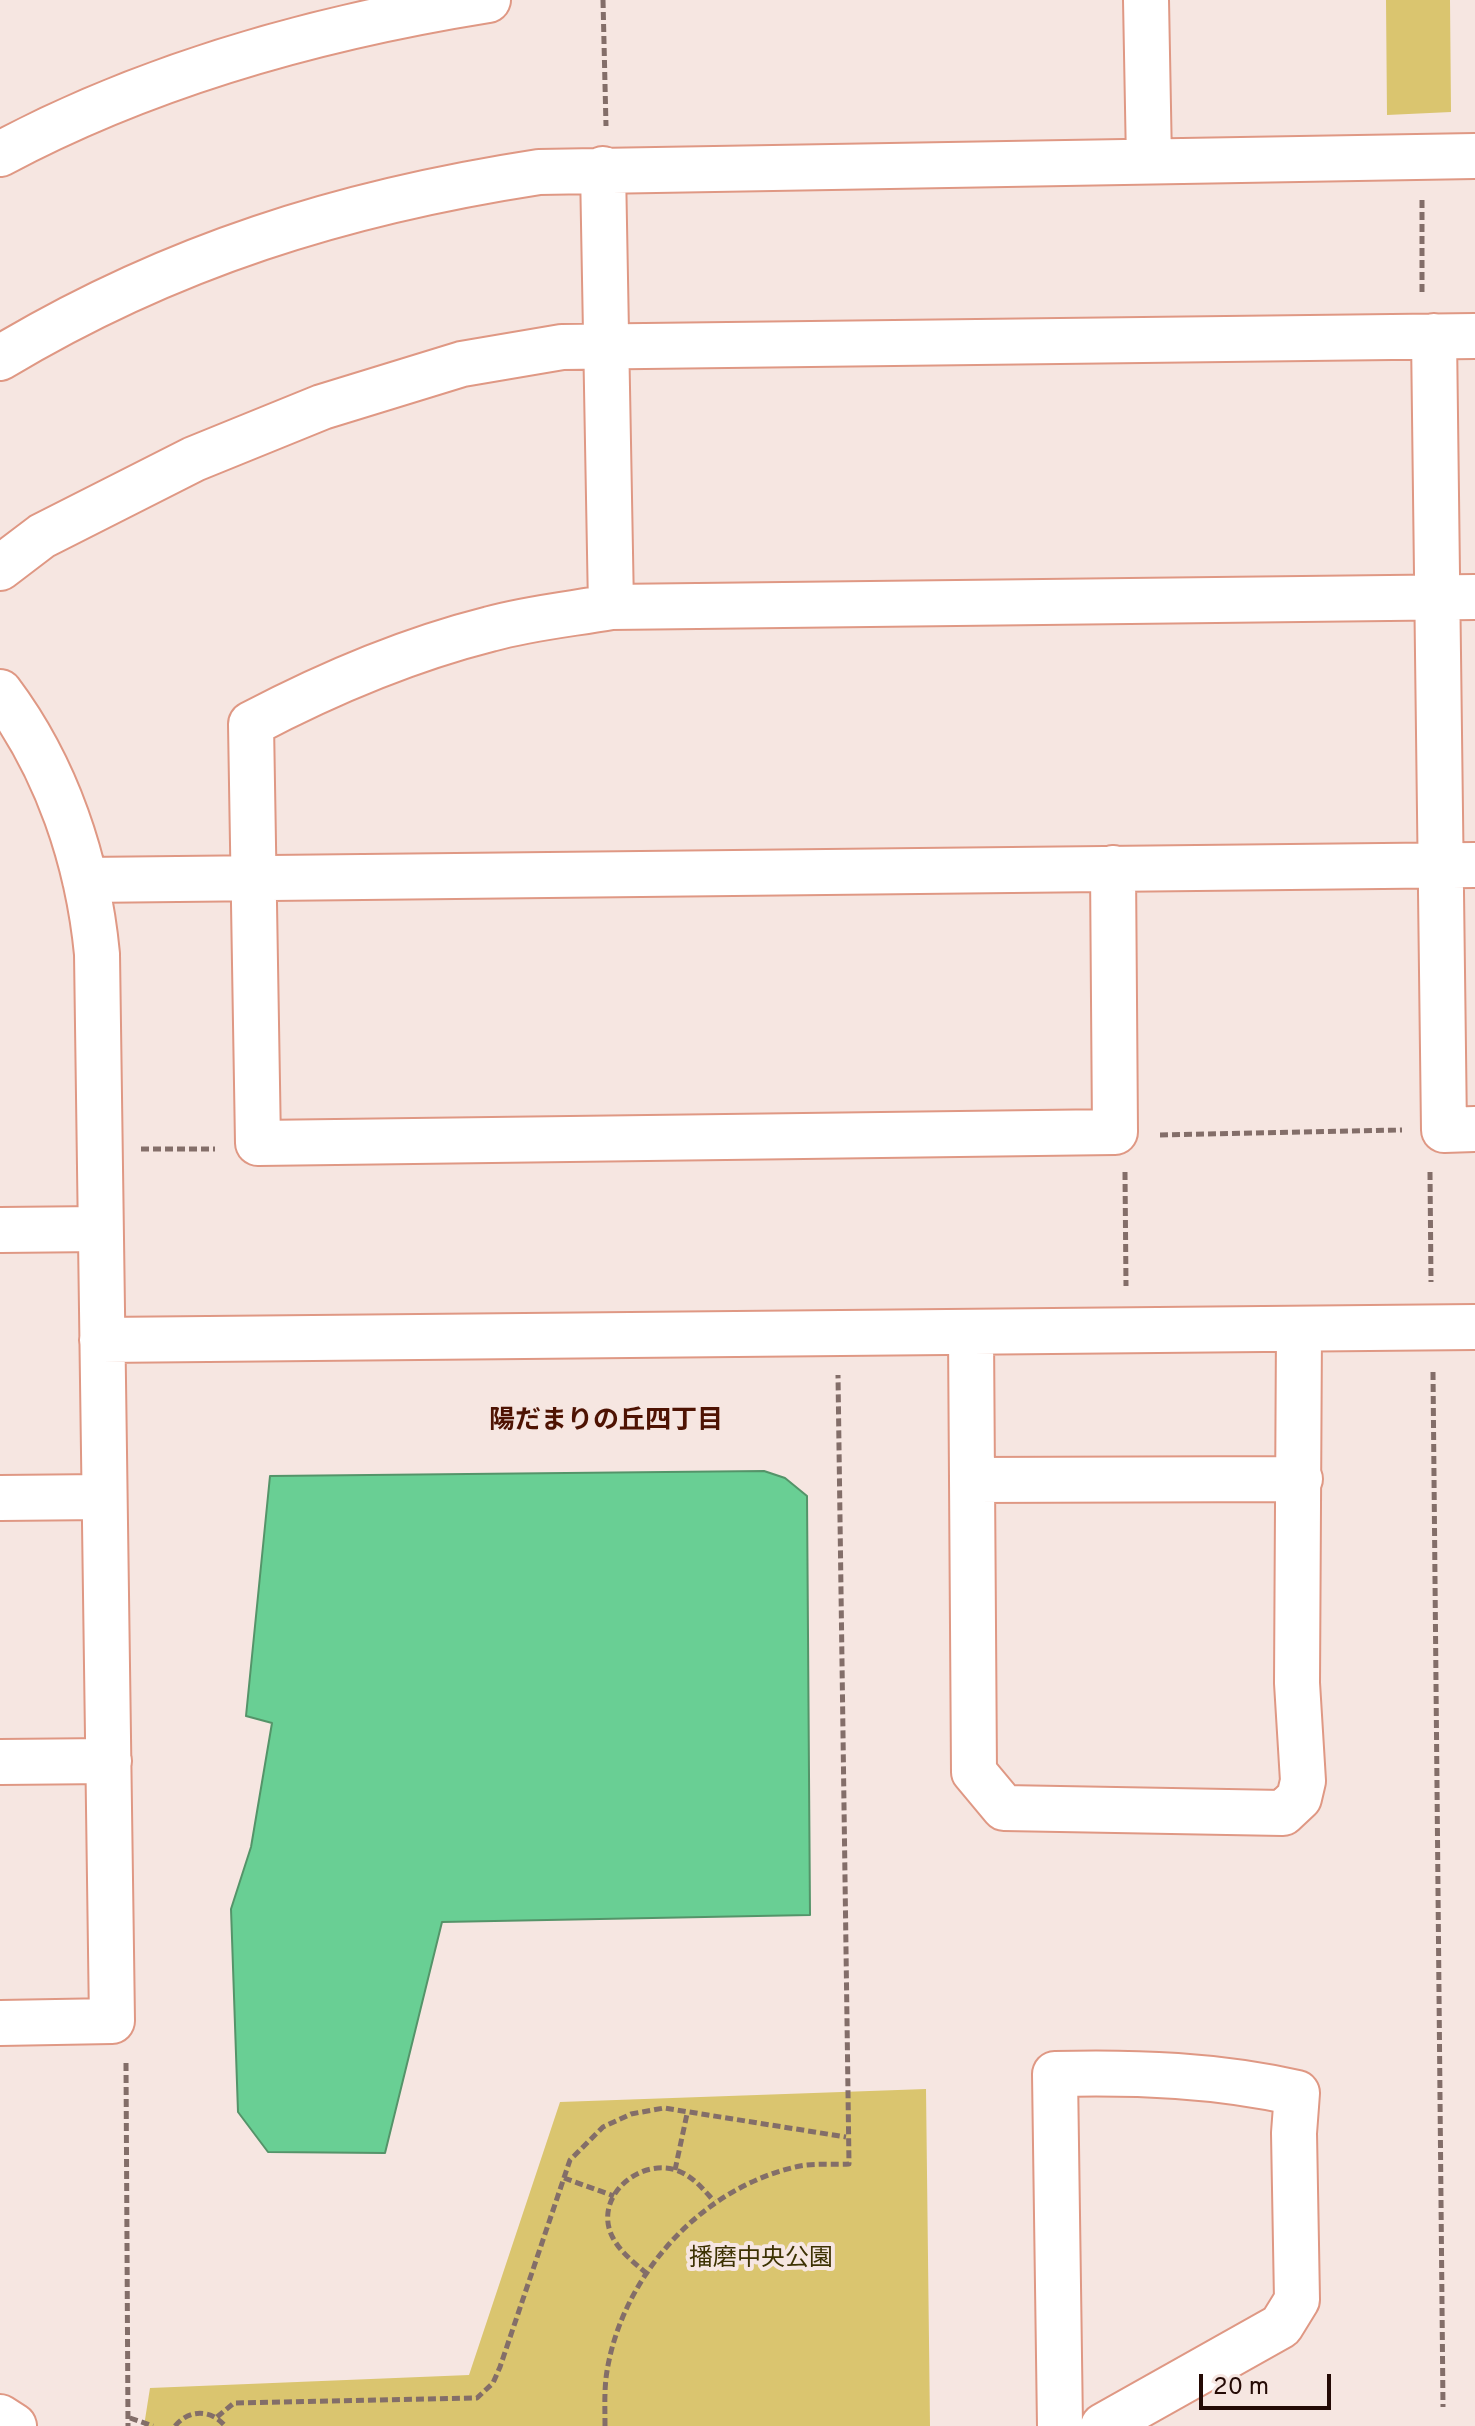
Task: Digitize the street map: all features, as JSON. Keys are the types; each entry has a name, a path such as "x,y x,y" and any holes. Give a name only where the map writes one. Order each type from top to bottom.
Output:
{"street":[{"path":"0,154 122,97 234,57 370,20 488,0"},
{"path":"1146,0 1149,161"},
{"path":"605,150 611,607"},
{"path":"0,358 81,311 201,256 324,216 464,184 539,172 605,150 1149,161 1475,156"},
{"path":"0,568 42,536 194,459 322,407 462,364 562,347 1443,336 1455,598 1457,865 1444,1130 1475,1129"},
{"path":"1113,868 1115,1132 258,1143 251,724 310,693 396,658 492,628 611,607 1455,598"},
{"path":"0,692 31,739 56,788 85,880 97,954 112,2021 0,2023"},
{"path":"85,880 1457,865"},
{"path":"0,1230 100,1229"},
{"path":"102,1340 1475,1327"},
{"path":"971,1333 974,1772 1004,1808 1283,1813 1299,1798 1303,1781 1297,1683 1299,1329"},
{"path":"973,1480 1300,1479"},
{"path":"0,1498 103,1497"},
{"path":"0,1762 109,1761"},
{"path":"1060,2426 1055,2074 1246,2081 1297,2093 1294,2133 1297,2300 1291,2315 1281,2326 1103,2426"},
{"path":"0,2417 14,2426"}],"path":[{"path":"603,0 605,150"},
{"path":"1422,185 1443,336"},
{"path":"1115,1132 1140,1135 1408,1130"},
{"path":"1115,1132 1125,1152 1127,1331"},
{"path":"128,1149 236,1149 258,1143"},
{"path":"1430,1156 1443,2407"},
{"path":"605,2426 606,2373 617,2331 664,2249 714,2201 800,2166 849,2164 838,1334"},
{"path":"112,2021 126,2050 128,2426"},
{"path":"217,2417 234,2403 477,2398 493,2383 500,2367 570,2160 603,2127 631,2114 664,2108 847,2138"},
{"path":"675,2170 687,2114"},
{"path":"647,2274 623,2253 611,2235 608,2217 614,2196 625,2179 643,2170 675,2170 696,2181 714,2201"},
{"path":"564,2178 614,2196"},
{"path":"175,2426 184,2416 202,2413 217,2417 225,2426"},
{"path":"130,2418 153,2426"}],"green space":[{"path":"1386,0 1450,0 1451,112 1387,115"},
{"name":"播磨中央公園","path":"926,2089 930,2426 144,2426 150,2388 469,2375 560,2102"}],"shaded area":[{"path":"764,1471 785,1478 807,1496 810,1915 442,1922 385,2153 268,2152 238,2112 231,1909 251,1847 272,1723 246,1716 270,1476"}],"district":[{"name":"陽だまりの丘四丁目","path":"606,1423"}]}
